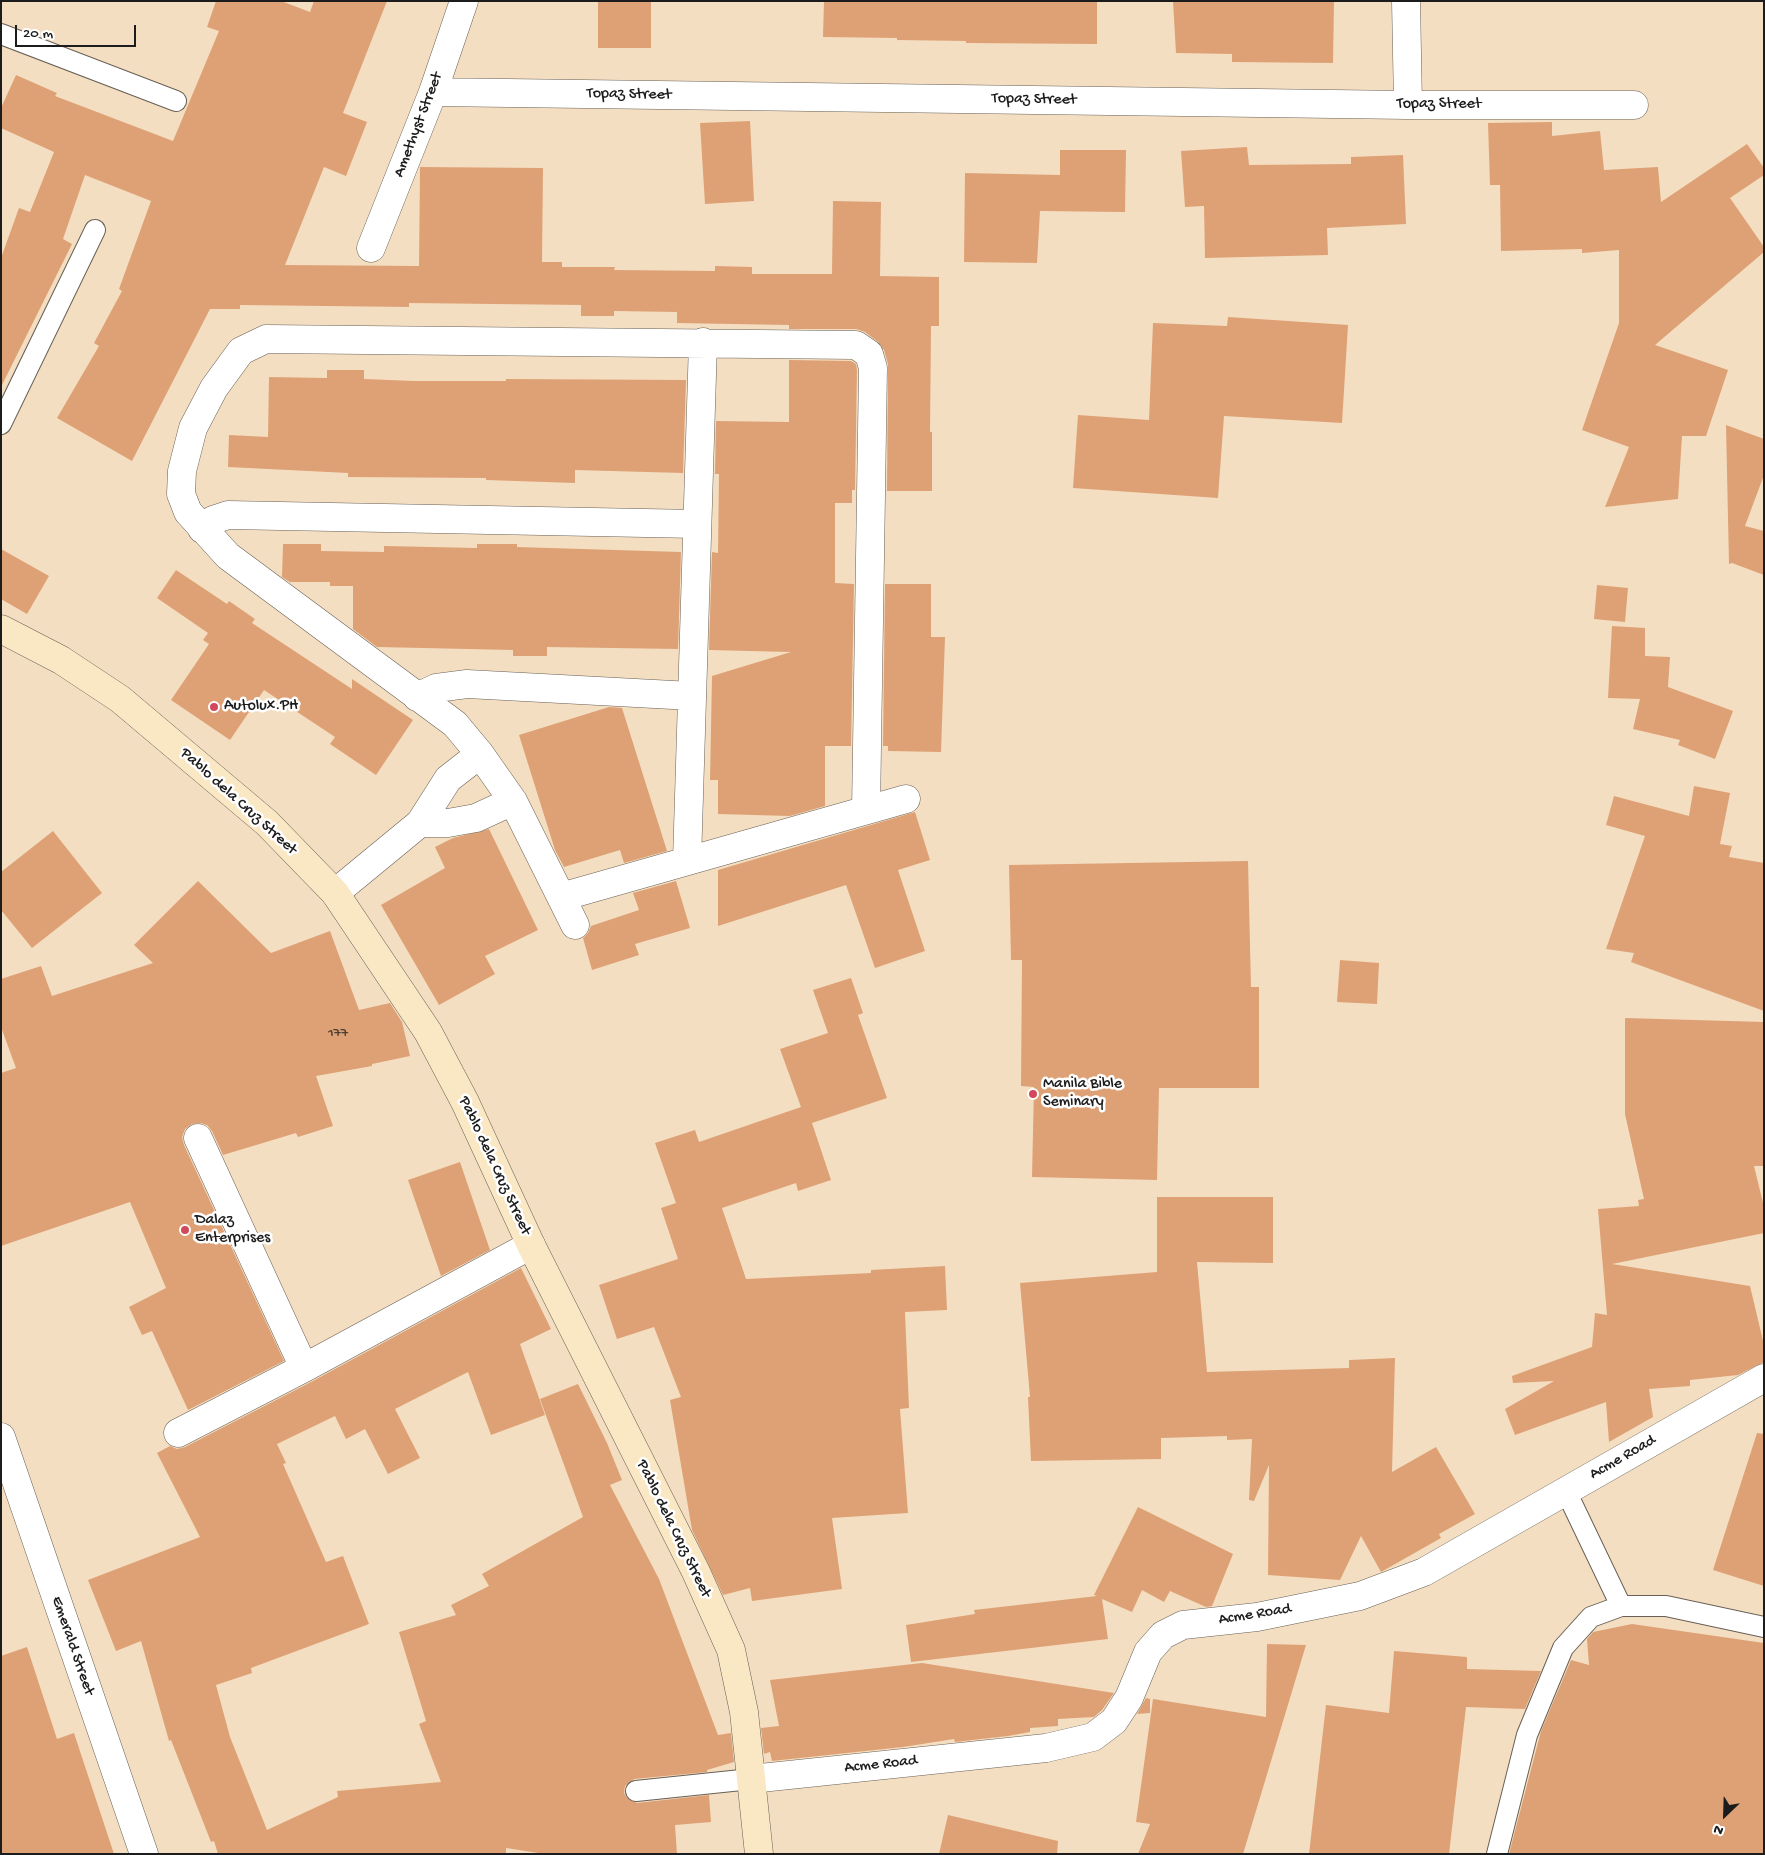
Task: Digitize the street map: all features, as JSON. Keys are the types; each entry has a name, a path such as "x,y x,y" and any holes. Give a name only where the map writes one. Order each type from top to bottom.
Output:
{"street":[{"name":"Amethyst Street","path":"371,248 433,92 464,1"},
{"path":"1406,1 1408,105"},
{"name":"Topaz Street","path":"433,92 1408,105 1634,105"},
{"path":"575,925 513,801 480,754 455,724 228,556 188,512 181,494 182,471 193,428 214,388 241,351 266,339 856,345 869,354 873,368 866,810"},
{"path":"688,861 703,342"},
{"path":"202,529 213,520 228,515 697,524"},
{"name":"Pablo dela Cruz Street","path":"1,629 61,660 120,699 267,823 335,893 428,1032 465,1102 531,1245 696,1572 731,1650 744,1712 759,1854"},
{"path":"417,697 436,688 467,684 692,696"},
{"path":"335,893 420,823 448,779 480,754"},
{"path":"561,897 906,799"},
{"path":"420,823 448,823 476,818 513,801"},
{"path":"198,1138 304,1368"},
{"path":"178,1433 304,1368 531,1245"},
{"name":"Acme Road","path":"751,1779 1046,1748 1094,1737 1114,1721 1129,1698 1148,1652 1163,1635 1183,1625 1257,1617 1360,1596 1424,1572 1764,1378"},
{"name":"Emerald Street","path":"1,1437 144,1854"}],"lane":[{"path":"1,34 176,101"},
{"path":"1,424 95,230"},
{"path":"1566,1490 1621,1606"},
{"path":"1497,1854 1527,1735 1563,1648 1591,1618 1621,1606 1666,1606 1764,1627"},
{"path":"636,1791 751,1779"}],"building":[{"path":"216,1 281,1 310,12 314,1 387,1 343,113 367,122 346,176 324,167 285,265 419,266 420,167 543,168 542,262 562,262 562,267 615,267 614,270 715,271 715,266 752,267 752,274 832,274 833,201 881,202 880,276 939,277 939,326 931,326 930,432 932,432 932,491 887,491 888,364 884,350 878,342 865,332 856,329 789,329 789,325 677,323 677,312 614,311 614,316 581,316 581,305 409,303 409,307 240,305 240,309 210,309 132,461 57,418 99,346 94,343 122,291 119,289 151,201 85,175 63,239 72,244 1,387 1,258 19,208 30,212 54,152 1,128 1,108 16,75 57,93 55,96 173,141 219,31 207,27"},
{"path":"598,1 651,1 651,48 598,48"},
{"path":"824,1 1097,1 1097,44 966,43 966,41 897,40 897,38 823,37"},
{"path":"1173,1 1334,1 1333,63 1232,62 1232,54 1176,53"},
{"path":"750,121 754,201 705,204 700,123"},
{"path":"1552,122 1552,136 1600,131 1604,170 1658,167 1661,202 1747,144 1764,168 1764,175 1730,198 1764,247 1764,252 1655,345 1728,370 1706,436 1682,436 1678,499 1605,507 1629,447 1582,430 1619,323 1619,250 1582,253 1582,249 1501,251 1500,185 1490,185 1488,123"},
{"path":"1247,147 1249,165 1351,164 1351,157 1403,155 1406,224 1327,228 1328,255 1205,258 1204,206 1185,207 1181,151"},
{"path":"1060,150 1126,150 1125,212 1040,211 1037,263 964,262 965,173 1060,175"},
{"path":"1228,317 1348,325 1342,423 1224,416 1218,498 1073,488 1078,415 1149,420 1153,323 1227,326"},
{"path":"789,360 851,361 856,364 857,370 855,490 852,490 852,503 835,503 835,583 854,584 851,746 825,746 825,806 790,816 718,814 718,780 710,780 712,676 791,652 709,650 712,552 718,553 719,474 715,474 716,421 789,422"},
{"path":"327,370 364,370 364,379 414,381 506,381 506,379 686,380 683,473 575,470 575,483 486,480 486,478 348,477 348,473 228,467 229,435 268,437 269,377 327,378"},
{"path":"1726,425 1764,439 1764,475 1745,526 1764,531 1764,575 1732,563 1729,564"},
{"path":"283,544 321,544 321,551 384,552 384,546 477,548 477,544 517,544 517,547 681,552 678,649 547,647 547,656 513,656 513,650 377,647 353,629 353,586 330,586 330,582 290,582 282,577"},
{"path":"1,549 49,576 27,614 1,599"},
{"path":"176,570 227,604 229,601 255,619 252,623 352,689 352,679 413,720 376,775 330,744 335,737 264,690 230,740 171,700 209,644 203,640 208,633 157,598"},
{"path":"885,584 931,584 931,637 945,637 941,752 888,751 888,746 883,746"},
{"path":"1597,585 1628,588 1625,622 1594,619"},
{"path":"1612,626 1645,628 1645,656 1670,657 1668,687 1733,711 1715,759 1678,745 1680,740 1633,729 1640,699 1608,698"},
{"path":"609,707 622,708 667,851 624,863 620,850 564,867 555,850 519,735"},
{"path":"1694,786 1730,793 1720,844 1732,846 1729,857 1764,863 1764,1011 1631,962 1634,953 1606,949 1645,836 1606,825 1614,796 1689,816"},
{"path":"915,812 930,860 898,870 925,951 875,968 846,885 718,926 718,870"},
{"path":"489,829 538,930 485,956 495,974 439,1005 381,905 445,868 435,847 453,838"},
{"path":"53,831 102,893 32,948 1,910 1,872"},
{"path":"1248,861 1251,987 1259,987 1259,1088 1159,1088 1157,1180 1032,1177 1034,1087 1021,1086 1022,960 1011,960 1009,865"},
{"path":"198,881 271,953 330,931 359,1010 390,1003 402,1022 410,1056 372,1064 372,1066 316,1076 333,1126 298,1137 296,1133 223,1155 212,1131 207,1125 200,1123 192,1124 185,1129 182,1137 184,1145 284,1361 188,1410 152,1331 142,1335 129,1307 166,1288 130,1202 1,1246 1,1073 16,1068 1,1027 1,979 41,966 52,996 153,963 134,945"},
{"path":"676,881 690,928 635,944 639,955 592,970 583,938 591,926 639,910 633,893"},
{"path":"1340,960 1379,963 1377,1004 1337,1002"},
{"path":"851,978 863,1013 858,1015 887,1098 812,1123 831,1180 798,1191 796,1183 722,1208 746,1279 871,1273 871,1270 945,1266 947,1310 905,1312 909,1408 900,1409 908,1513 832,1518 842,1589 752,1601 750,1588 723,1595 692,1530 670,1400 681,1397 654,1327 617,1339 599,1285 678,1259 661,1208 676,1203 655,1143 695,1130 699,1142 801,1107 780,1049 828,1033 813,990"},
{"path":"1625,1018 1764,1022 1764,1166 1754,1166 1764,1207 1764,1233 1612,1264 1750,1286 1764,1345 1764,1362 1738,1375 1690,1380 1690,1386 1649,1389 1653,1417 1609,1442 1606,1402 1515,1435 1505,1409 1554,1381 1513,1383 1512,1376 1592,1347 1595,1313 1607,1315 1598,1209 1639,1206 1638,1200 1644,1199 1625,1114"},
{"path":"460,1162 490,1250 441,1276 408,1180"},
{"path":"1157,1197 1273,1197 1273,1263 1197,1262 1207,1372 1349,1368 1349,1360 1395,1358 1392,1472 1436,1447 1475,1514 1439,1534 1441,1538 1381,1572 1361,1536 1340,1580 1268,1575 1269,1465 1254,1501 1249,1500 1252,1439 1227,1440 1227,1436 1161,1438 1161,1459 1031,1461 1028,1397 1030,1397 1020,1283 1157,1272"},
{"path":"521,1268 551,1329 520,1344 545,1415 491,1435 468,1372 395,1409 420,1458 388,1474 365,1429 346,1439 335,1416 277,1444 286,1463 283,1464 326,1562 343,1556 369,1624 251,1668 252,1673 216,1685 230,1737 267,1830 338,1797 337,1791 441,1782 419,1724 426,1721 399,1632 456,1615 451,1605 489,1586 482,1574 583,1517 540,1399 578,1384 607,1443 622,1480 610,1485 659,1579 718,1735 731,1733 734,1762 707,1770 707,1772 634,1779 625,1786 624,1793 627,1798 637,1803 709,1795 711,1822 675,1825 677,1854 545,1854 506,1848 506,1854 218,1854 214,1841 211,1842 171,1740 169,1741 141,1641 116,1651 88,1580 200,1537 157,1453 170,1446 177,1449 185,1447 311,1382"},
{"path":"1757,1433 1764,1434 1764,1586 1713,1570"},
{"path":"1138,1507 1233,1554 1212,1606 1206,1607 1170,1591 1164,1602 1142,1590 1132,1612 1102,1599 1108,1639 911,1662 906,1625 975,1614 974,1610 1097,1596 1094,1595"},
{"path":"1632,1624 1764,1643 1764,1854 1509,1854 1541,1731 1571,1660 1589,1665 1587,1639 1593,1632"},
{"path":"1267,1644 1306,1645 1243,1854 1138,1854 1150,1824 1136,1822 1153,1699 1266,1717"},
{"path":"27,1647 57,1739 74,1733 114,1854 1,1854 1,1656"},
{"path":"1394,1651 1467,1657 1467,1669 1541,1671 1525,1709 1466,1707 1449,1854 1309,1854 1326,1705 1389,1713"},
{"path":"922,1663 1114,1693 1102,1710 1094,1717 1058,1719 1058,1726 1030,1728 1030,1732 1008,1736 955,1742 954,1739 903,1747 772,1761 770,1752 764,1754 761,1728 779,1726 770,1680"},
{"path":"1146,1698 1150,1699 1150,1713 1137,1714"},
{"path":"948,1815 1058,1841 1057,1854 939,1854"}],"place":[{"name":"Autolux.PH","path":"214,707"},
{"name":"Manila Bible Seminary","path":"1033,1094"},
{"name":"Dalaz Enterprises","path":"185,1230"}]}
